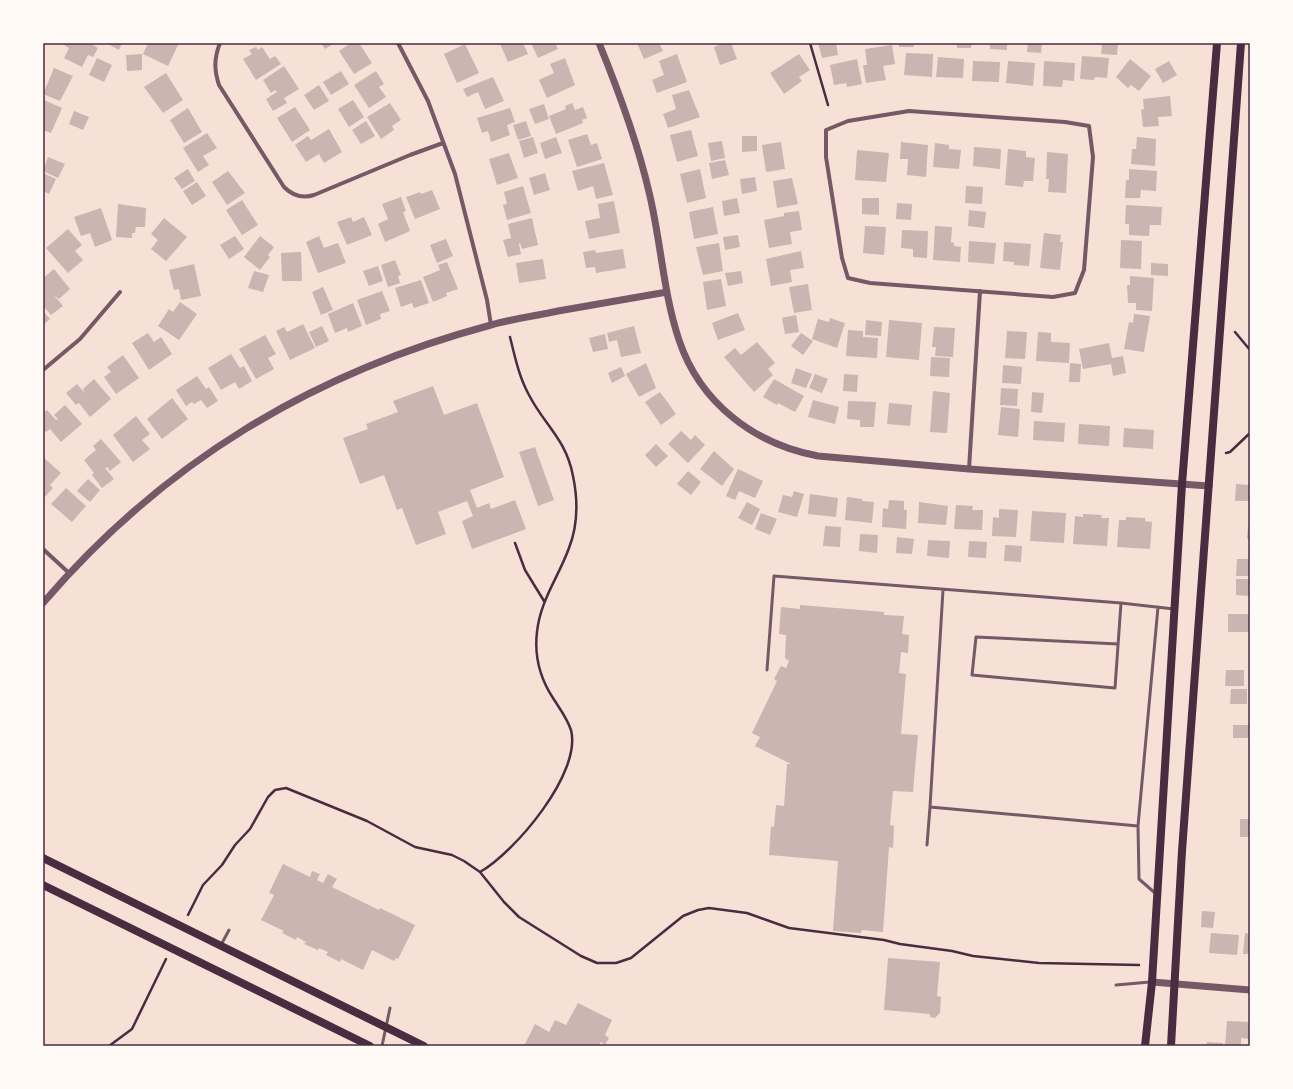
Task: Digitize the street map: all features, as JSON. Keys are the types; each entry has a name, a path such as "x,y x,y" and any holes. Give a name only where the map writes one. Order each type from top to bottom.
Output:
{"main road":[{"path":"1145,1046 1152,982 1156,894 1182,484 1217,43"},
{"path":"1171,1046 1182,851 1241,43"},
{"path":"43,858 424,1046"},
{"path":"43,885 370,1046"}],"street":[{"path":"220,43 215,58 214,67 220,86 284,187 292,194 303,197 314,195 410,155 443,143"},
{"path":"398,43 428,101 455,174 487,300 491,324"},
{"path":"599,43 618,87 640,155 657,229 667,292 679,340 694,373 715,402 743,426 758,436 787,449 818,456 969,469 1209,486"},
{"path":"909,111 1065,122 1089,126 1093,157 1084,270 1075,293 1053,297 980,291 870,283 848,278 842,258 826,157 826,130 848,121 909,111"},
{"path":"969,469 980,291"},
{"path":"43,370 80,339 120,292"},
{"path":"43,603 69,573 121,522 155,493 217,446 293,401 366,366 416,347 491,324 667,292"},
{"path":"43,550 69,573"},
{"path":"1152,982 1250,990"}],"lane":[{"path":"767,670 774,576 1121,603 1174,609"},
{"path":"927,845 943,590"},
{"path":"1118,644 976,636 972,674 1115,688 1121,603"},
{"path":"1156,894 1139,879 1138,826 1158,607"},
{"path":"930,807 1138,826"},
{"path":"221,945 229,930"},
{"path":"1116,985 1152,982"},
{"path":"382,1046 390,1008"}],"path":[{"path":"810,43 828,105"},
{"path":"1235,332 1250,350"},
{"path":"480,872 505,853 522,837 535,820 549,801 564,771 570,750 571,731 568,722 542,679 537,657 537,633 544,601 570,547 575,524 577,499 573,476 564,448 559,438 540,413 529,395 519,371 510,338"},
{"path":"1226,453 1230,452 1250,433"},
{"path":"515,543 526,570 544,601"},
{"path":"188,915 206,880 222,864 235,845 250,829 268,797 275,790 280,788 293,790 360,818 415,847 452,855 464,860 480,872 504,902 519,917 581,956 600,963 616,963 631,958 684,916 698,910 709,908 750,914 789,928 884,940 900,944 952,951 973,956 1044,963 1139,965"},
{"path":"109,1046 132,1029 166,959"}],"building":[{"path":"65,43 94,43 93,45 98,48 93,57 88,55 82,67 64,58 69,48 64,45"},
{"path":"106,43 122,43 119,50"},
{"path":"148,43 179,43 168,66 143,54"},
{"path":"321,43 335,43 325,49"},
{"path":"351,43 359,43 372,63 354,74 339,51"},
{"path":"523,43 528,54 508,62 500,44"},
{"path":"531,43 555,43 558,49 538,58"},
{"path":"637,43 659,43 663,51 644,59"},
{"path":"724,43 731,43 737,59 720,65 714,47"},
{"path":"818,43 836,43 838,55 822,58"},
{"path":"899,43 914,43 914,47 899,47"},
{"path":"957,43 972,43 971,48 957,48"},
{"path":"990,43 1007,43 1007,50 990,49"},
{"path":"1028,43 1042,43 1041,53 1027,52"},
{"path":"1102,43 1118,43 1117,55 1101,54"},
{"path":"465,44 479,73 457,83 444,54"},
{"path":"892,45 895,64 883,66 886,80 866,83 863,65 867,65 865,49"},
{"path":"256,47 258,50 262,47 270,59 275,56 281,64 256,80 243,59 252,54 249,50"},
{"path":"906,53 933,54 932,77 904,75"},
{"path":"142,54 142,70 127,71 126,55"},
{"path":"677,54 687,82 657,93 652,80 664,75 659,61"},
{"path":"799,54 810,70 799,77 802,81 784,94 770,73"},
{"path":"1082,56 1109,58 1107,78 1095,77 1094,80 1080,79"},
{"path":"938,57 964,59 963,78 936,77"},
{"path":"97,58 112,65 104,82 89,75"},
{"path":"565,58 575,85 547,98 539,80 554,73 550,64"},
{"path":"857,59 862,84 847,87 846,83 834,85 830,65"},
{"path":"1130,59 1151,76 1139,91 1131,85 1128,88 1116,77"},
{"path":"973,61 1000,62 999,82 972,81"},
{"path":"1008,61 1035,63 1033,86 1006,83"},
{"path":"1044,61 1075,63 1074,81 1063,80 1062,87 1043,86"},
{"path":"1169,61 1177,75 1163,83 1155,69"},
{"path":"284,66 299,89 284,98 287,103 273,111 266,99 277,92 275,90 271,93 263,80"},
{"path":"54,68 73,76 60,101 43,94"},
{"path":"341,71 349,84 331,95 323,82"},
{"path":"376,71 384,84 379,87 386,97 369,108 354,85"},
{"path":"166,73 183,100 163,113 144,87"},
{"path":"493,77 504,101 485,109 478,92 467,97 463,89"},
{"path":"319,85 329,101 314,110 304,95"},
{"path":"689,90 700,117 668,128 663,114 676,109 672,95"},
{"path":"1170,96 1172,116 1158,117 1159,126 1143,127 1141,110 1144,109 1143,99"},
{"path":"44,100 62,108 51,133 43,130"},
{"path":"353,100 364,117 349,127 338,109"},
{"path":"390,103 401,120 392,126 394,130 381,139 367,117"},
{"path":"572,103 575,110 583,107 587,118 582,120 583,123 556,134 549,116 566,109 565,106"},
{"path":"544,104 549,119 535,124 529,109"},
{"path":"295,107 310,130 292,142 277,118"},
{"path":"188,108 202,132 184,143 170,120"},
{"path":"510,108 515,122 507,125 510,135 491,142 488,131 482,133 477,118"},
{"path":"74,111 89,117 83,130 69,124"},
{"path":"366,121 375,136 361,144 352,130"},
{"path":"526,121 531,136 518,140 513,125"},
{"path":"329,129 342,152 324,163 319,154 306,162 295,145 308,136 311,140"},
{"path":"691,130 698,156 677,162 670,135"},
{"path":"207,133 217,148 203,156 209,165 198,172 183,148"},
{"path":"587,134 591,145 597,143 602,159 577,167 568,140"},
{"path":"742,136 757,136 757,151 742,152"},
{"path":"533,137 538,153 524,158 519,141"},
{"path":"556,137 562,153 545,159 540,143"},
{"path":"1137,137 1156,139 1155,166 1131,164 1132,149 1136,149"},
{"path":"722,141 725,158 711,161 708,143"},
{"path":"781,142 785,169 766,172 762,145"},
{"path":"901,142 928,145 926,177 907,175 908,159 900,159"},
{"path":"935,143 949,145 949,149 961,150 959,169 933,167"},
{"path":"974,147 1001,149 1000,169 973,166"},
{"path":"1008,149 1026,151 1026,157 1035,158 1033,181 1024,181 1023,187 1005,185"},
{"path":"857,150 889,153 886,182 855,180"},
{"path":"1047,152 1068,154 1066,193 1048,192 1049,179 1046,179"},
{"path":"509,153 518,178 497,185 489,159"},
{"path":"48,157 65,164 58,178 43,171"},
{"path":"725,160 729,175 712,179 709,163"},
{"path":"604,163 613,195 596,199 593,186 578,191 572,171"},
{"path":"188,169 195,181 182,189 174,178"},
{"path":"700,169 706,198 687,203 680,174"},
{"path":"1129,169 1157,171 1156,191 1141,190 1140,198 1125,198 1126,180 1129,180"},
{"path":"228,171 245,193 227,205 212,182"},
{"path":"43,173 56,179 49,194 43,191"},
{"path":"545,173 550,190 534,195 529,178"},
{"path":"755,177 757,191 742,194 740,179"},
{"path":"792,178 798,204 777,208 773,181"},
{"path":"197,182 206,196 192,205 183,191"},
{"path":"523,186 531,213 507,220 503,205 507,204 504,192"},
{"path":"966,186 983,187 982,204 965,203"},
{"path":"432,190 440,209 415,219 406,197"},
{"path":"401,197 406,211 403,212 410,231 385,242 378,224 388,219 382,204"},
{"path":"737,198 740,213 724,216 722,201"},
{"path":"862,198 879,198 879,215 862,214"},
{"path":"242,200 258,225 242,235 226,210"},
{"path":"614,201 620,233 589,239 585,221 600,218 598,204"},
{"path":"897,203 912,204 911,220 896,219"},
{"path":"118,204 146,208 145,227 136,227 135,233 132,233 132,238 116,237"},
{"path":"1126,205 1162,207 1161,225 1150,225 1149,236 1129,235 1129,224 1125,224"},
{"path":"713,207 718,234 694,239 689,212"},
{"path":"101,208 112,240 95,247 90,233 81,236 74,217"},
{"path":"969,210 986,212 984,228 968,226"},
{"path":"799,211 802,230 790,232 792,244 769,248 764,220 784,216 784,213"},
{"path":"351,217 353,222 364,217 372,235 347,245 337,222"},
{"path":"164,218 187,237 166,261 151,249 158,240 151,234"},
{"path":"532,218 538,245 522,249 520,243 521,254 508,257 503,240 511,238 508,224"},
{"path":"865,226 886,227 884,255 863,253"},
{"path":"935,226 952,227 951,242 954,243 954,246 961,247 960,262 933,260"},
{"path":"68,229 82,245 75,251 83,260 68,273 46,248"},
{"path":"902,230 928,231 927,258 913,257 913,249 901,248"},
{"path":"1044,233 1061,235 1060,242 1063,242 1060,270 1040,268"},
{"path":"738,235 740,247 725,250 723,237"},
{"path":"235,236 244,249 229,259 220,245"},
{"path":"260,236 274,247 268,255 270,257 260,270 244,257"},
{"path":"319,236 324,248 338,243 346,263 318,273 306,242"},
{"path":"446,239 453,256 437,263 430,245"},
{"path":"1121,240 1142,241 1141,269 1120,268"},
{"path":"969,241 996,243 994,264 968,262"},
{"path":"1004,242 1031,244 1029,266 1014,265 1014,262 1003,261"},
{"path":"719,243 723,271 703,275 696,247"},
{"path":"623,249 626,268 596,273 595,267 586,268 583,252 595,250 596,253"},
{"path":"801,251 804,268 790,270 792,282 771,286 766,259"},
{"path":"301,252 302,281 282,281 281,253"},
{"path":"543,259 546,279 519,283 516,263"},
{"path":"395,260 401,275 398,276 400,283 388,287 381,265"},
{"path":"447,262 458,289 446,293 447,296 433,302 423,277 440,270 438,265"},
{"path":"1151,263 1168,264 1168,276 1151,275"},
{"path":"194,264 201,296 181,300 179,289 174,290 169,270"},
{"path":"378,266 383,281 369,286 363,271"},
{"path":"54,269 70,289 59,299 54,295 63,306 51,315 43,306 43,278"},
{"path":"254,271 269,275 263,292 248,288"},
{"path":"741,271 743,283 728,286 725,273"},
{"path":"1130,276 1154,278 1152,311 1136,310 1136,303 1128,303 1127,285 1130,285"},
{"path":"721,279 726,306 707,310 703,282"},
{"path":"421,280 429,303 414,308 412,303 401,307 395,288"},
{"path":"808,284 812,310 794,313 789,287"},
{"path":"323,287 333,310 321,315 312,292"},
{"path":"382,291 390,311 380,314 381,319 366,325 357,300"},
{"path":"180,302 197,314 179,340 158,326 169,309 173,312"},
{"path":"353,303 362,326 348,332 347,328 335,333 328,314"},
{"path":"43,311 50,319 43,325"},
{"path":"738,313 745,330 718,340 712,323"},
{"path":"1134,314 1150,316 1144,352 1124,349 1129,322 1133,323"},
{"path":"796,315 799,332 785,334 782,318"},
{"path":"830,318 845,323 837,348 812,339 818,319 829,322"},
{"path":"866,320 882,322 881,336 865,335"},
{"path":"889,320 922,323 919,360 886,357"},
{"path":"303,324 315,348 290,360 276,331 284,327 287,332"},
{"path":"322,326 329,341 316,347 309,332"},
{"path":"634,326 641,353 621,357 617,340 609,342 607,333"},
{"path":"934,327 955,328 953,357 935,356 936,347 932,347"},
{"path":"848,330 863,331 863,337 878,338 877,358 846,356"},
{"path":"1007,331 1027,332 1025,359 1005,358"},
{"path":"1038,332 1051,333 1051,342 1070,343 1069,363 1036,361"},
{"path":"148,333 154,342 161,337 172,354 149,370 132,343"},
{"path":"801,333 813,341 803,355 791,346"},
{"path":"605,334 608,349 593,352 589,338"},
{"path":"265,335 276,354 268,358 274,369 256,379 239,349"},
{"path":"757,342 775,363 768,369 773,375 754,392 724,357 735,348 741,355"},
{"path":"1109,343 1112,358 1123,356 1126,373 1113,376 1111,364 1083,369 1079,349"},
{"path":"231,354 240,368 244,366 252,381 239,389 235,382 221,390 208,368"},
{"path":"123,355 139,378 116,394 104,377 111,372 107,367"},
{"path":"931,357 950,358 949,377 930,376"},
{"path":"646,363 656,388 639,397 626,374"},
{"path":"1070,363 1081,364 1080,382 1069,382"},
{"path":"1003,365 1022,367 1021,384 1002,383"},
{"path":"621,367 625,376 612,383 608,373"},
{"path":"796,368 812,374 806,388 791,383"},
{"path":"815,374 828,379 822,393 809,388"},
{"path":"844,374 858,375 857,392 843,391"},
{"path":"197,376 206,389 209,387 218,401 207,408 201,400 194,404 192,402 186,406 176,390"},
{"path":"94,379 111,399 90,417 79,403 76,405 66,393 77,384 86,394 83,389"},
{"path":"774,379 804,396 795,412 778,403 777,405 763,397"},
{"path":"433,386 444,415 477,403 504,477 470,490 477,508 489,503 491,509 515,500 526,529 472,549 462,521 473,516 467,501 438,512 446,534 416,545 402,508 397,510 384,475 360,484 343,438 368,429 366,424 398,412 393,401"},
{"path":"1001,388 1018,389 1017,406 1000,405"},
{"path":"933,391 950,393 947,433 930,432"},
{"path":"660,392 676,414 661,425 645,402"},
{"path":"1032,392 1044,393 1042,413 1031,412"},
{"path":"172,398 188,419 162,439 147,419"},
{"path":"813,400 839,407 835,424 808,417"},
{"path":"848,401 876,402 874,427 860,427 860,420 847,419"},
{"path":"889,403 912,405 910,426 887,424"},
{"path":"65,405 82,424 61,442 50,429 46,432 43,428 43,413 47,410 56,420 58,419 54,415"},
{"path":"1001,407 1020,409 1018,437 998,435"},
{"path":"136,416 150,434 142,440 150,449 133,462 113,435"},
{"path":"1034,421 1065,423 1064,442 1033,440"},
{"path":"1079,424 1110,426 1109,446 1078,444"},
{"path":"1124,428 1154,430 1153,449 1123,447"},
{"path":"681,431 691,440 695,435 705,445 688,463 668,444"},
{"path":"101,439 121,462 110,471 107,467 105,468 114,479 102,488 92,475 94,473 84,460 96,450 93,446"},
{"path":"656,444 668,456 656,467 645,455"},
{"path":"535,447 554,500 538,506 519,452"},
{"path":"714,451 734,469 722,486 700,469"},
{"path":"43,457 61,473 50,485 53,488 43,499"},
{"path":"738,469 763,481 755,498 739,491 735,500 726,496"},
{"path":"688,471 701,482 691,495 677,484"},
{"path":"88,479 100,490 90,502 77,491"},
{"path":"1236,484 1250,485 1250,501 1235,501"},
{"path":"66,488 86,506 72,522 51,504"},
{"path":"794,491 804,494 797,517 778,512 783,495 792,497"},
{"path":"810,494 838,498 836,517 808,514"},
{"path":"847,497 862,499 862,501 874,502 872,523 845,520"},
{"path":"889,500 904,501 904,510 907,510 906,529 882,527 883,508 888,509"},
{"path":"747,502 760,509 752,525 738,518"},
{"path":"919,502 948,506 946,525 918,523"},
{"path":"956,505 973,506 972,510 983,510 982,530 954,529"},
{"path":"999,509 1018,510 1016,537 992,536 993,517 999,518"},
{"path":"1032,511 1066,513 1064,543 1030,541"},
{"path":"761,513 777,519 770,535 755,529"},
{"path":"1083,514 1102,515 1101,518 1109,518 1107,546 1073,544 1075,516 1083,517"},
{"path":"1126,517 1145,518 1145,521 1152,522 1150,549 1117,547 1119,520 1126,520"},
{"path":"825,526 841,527 840,547 823,546"},
{"path":"1248,526 1250,526 1250,539 1247,539"},
{"path":"860,534 878,535 877,553 859,551"},
{"path":"897,537 914,539 912,554 896,553"},
{"path":"928,540 950,541 949,558 927,556"},
{"path":"969,541 987,542 986,558 968,557"},
{"path":"1005,545 1022,546 1021,562 1004,561"},
{"path":"1237,559 1250,559 1250,576 1236,576"},
{"path":"1236,579 1250,579 1250,596 1236,595"},
{"path":"800,605 884,612 884,615 904,616 902,634 909,635 908,653 901,652 899,673 906,674 901,734 918,735 913,792 893,791 890,825 894,826 893,848 889,847 883,932 862,930 861,933 833,931 838,861 769,855 771,826 774,827 776,805 784,806 787,764 791,764 755,746 760,737 752,733 777,681 774,679 781,666 786,668 789,661 785,658 786,635 779,634 781,607 800,609"},
{"path":"1228,614 1249,614 1249,632 1228,632"},
{"path":"1226,670 1244,670 1244,686 1225,686"},
{"path":"1231,689 1247,689 1247,704 1230,704"},
{"path":"1233,725 1250,725 1250,738 1233,738"},
{"path":"1240,819 1250,819 1250,837 1240,837"},
{"path":"283,864 310,877 312,871 320,874 317,880 323,883 328,874 337,879 332,887 379,910 380,908 415,925 398,959 396,958 394,961 372,950 363,970 341,959 340,962 326,955 328,952 319,948 318,950 304,944 306,942 297,937 296,940 282,933 284,931 261,920 274,895 269,893"},
{"path":"1202,911 1215,912 1213,928 1201,927"},
{"path":"1211,933 1239,935 1237,955 1209,953"},
{"path":"1245,933 1250,934 1250,954 1243,954"},
{"path":"888,958 940,962 937,996 941,997 940,1013 935,1018 930,1017 930,1014 884,1010"},
{"path":"578,1003 612,1020 605,1035 609,1038 605,1045 601,1042 599,1046 524,1046 535,1024 549,1032 555,1020 566,1025"},
{"path":"1227,1021 1250,1022 1250,1039 1241,1038 1241,1046 1225,1046"},
{"path":"1207,1042 1223,1043 1223,1046 1206,1046"}]}
